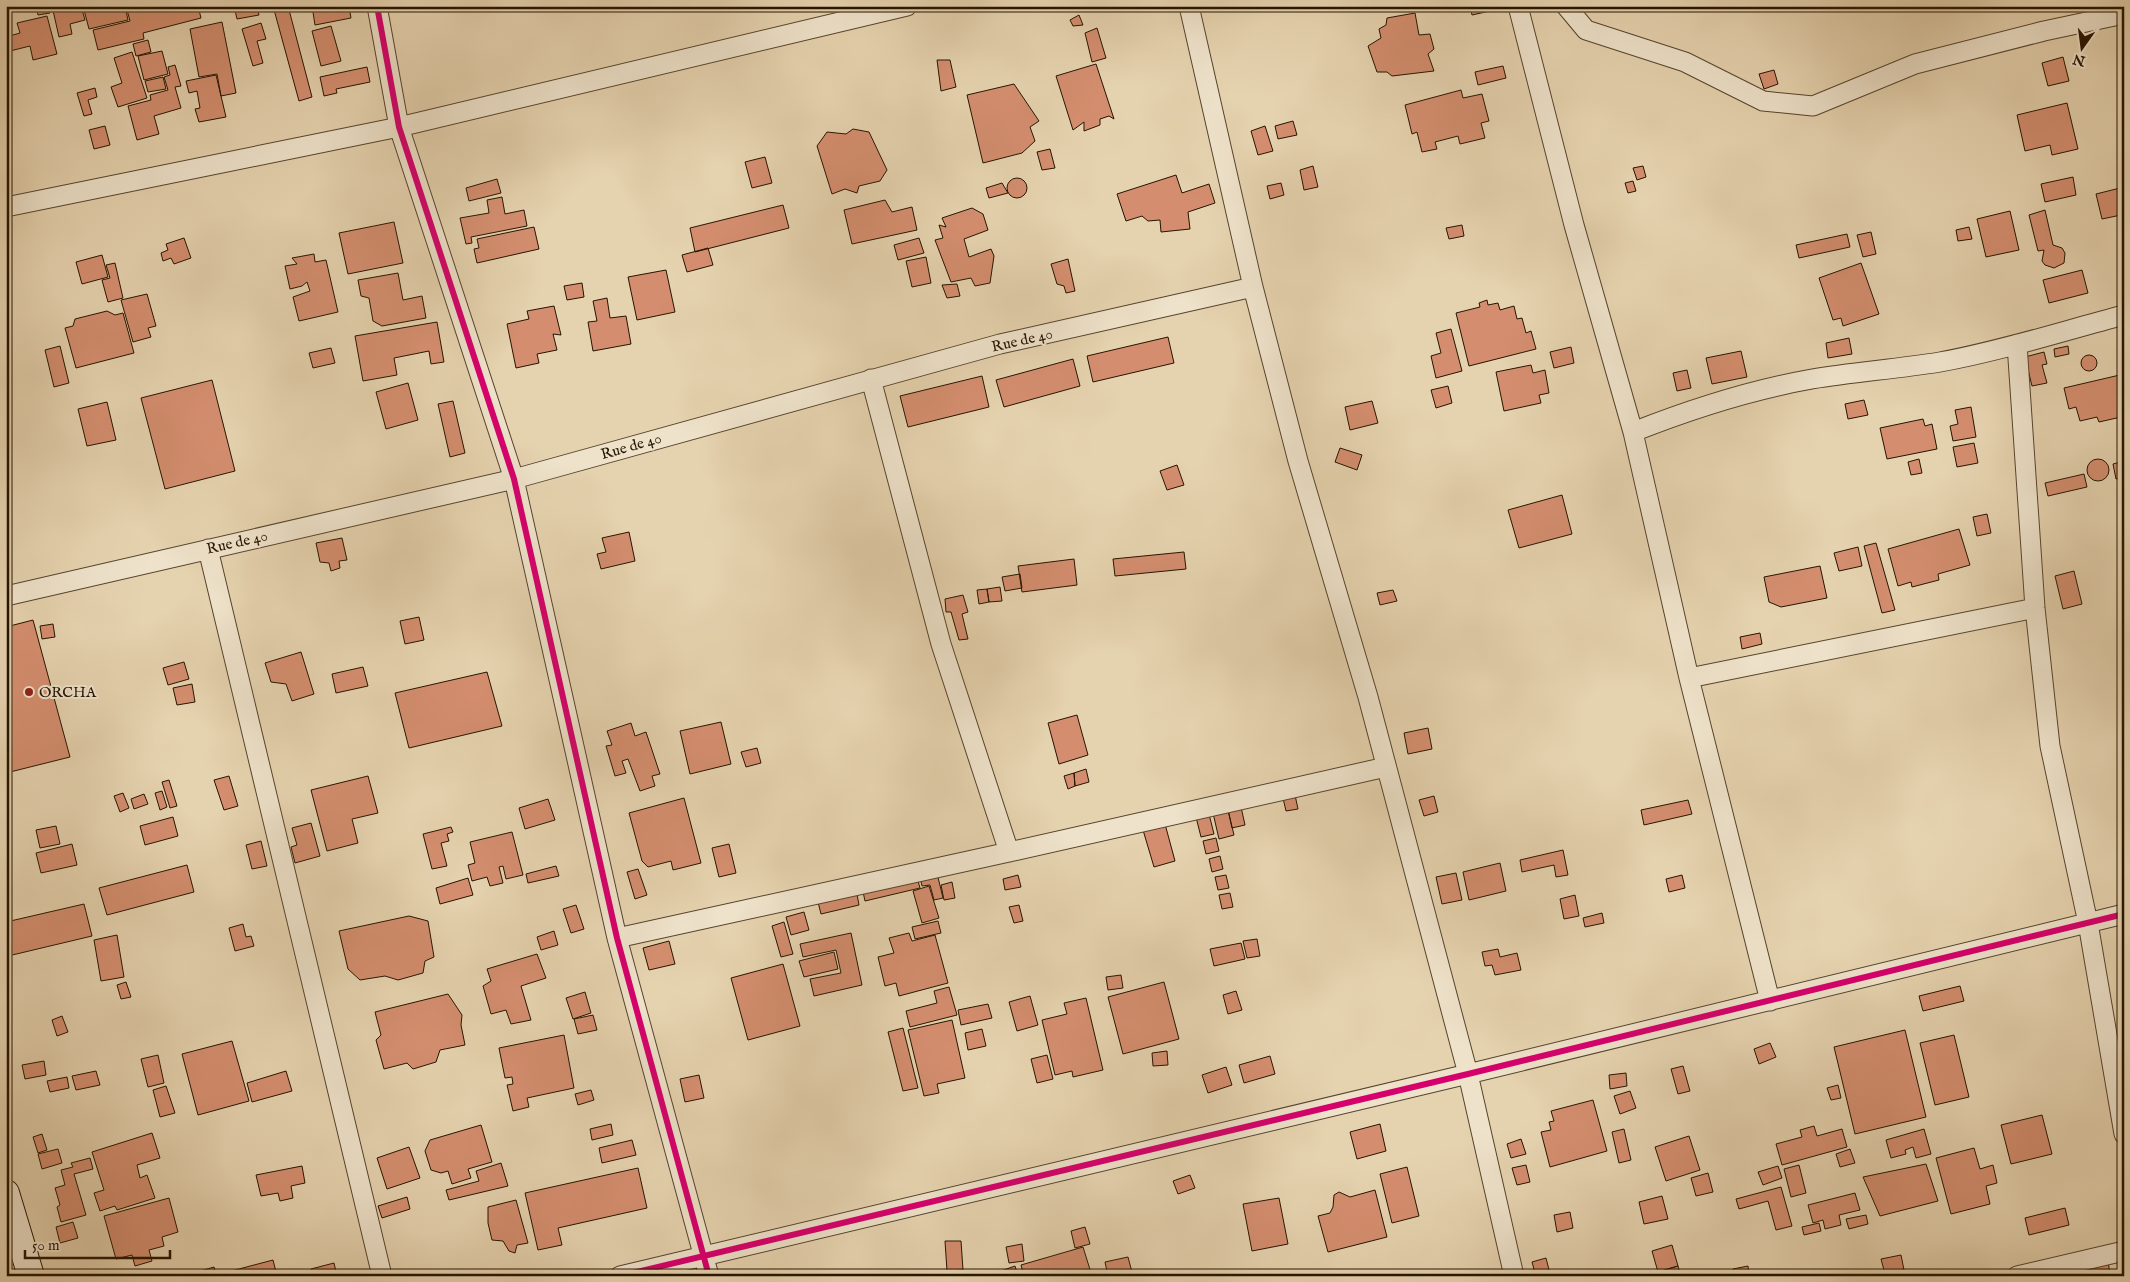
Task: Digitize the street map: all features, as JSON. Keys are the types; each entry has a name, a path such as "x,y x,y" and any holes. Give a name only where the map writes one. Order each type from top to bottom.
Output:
{"street":[{"path":"377,6 399,126 514,479 617,938 709,1276"},
{"path":"6,207 399,126 873,10 907,6"},
{"path":"1189,6 1253,287 1298,461 1368,697 1468,1074 1514,1276"},
{"path":"1518,6 1574,225 1634,432 1689,678 1770,1001"},
{"path":"1566,6 1586,30 1685,62 1763,101 1813,106 1915,64 2044,31 2124,14"},
{"name":"Rue de 40","path":"6,596 514,479 1000,344 1253,287"},
{"path":"1634,432 1682,413 1752,392 1812,379 1941,362 2017,344 2124,314"},
{"path":"2017,344 2035,608 2050,746 2088,923 2124,1134"},
{"path":"872,378 941,644 1010,852"},
{"path":"208,548 382,1276"},
{"path":"1689,678 2035,608"},
{"path":"617,938 1386,767"},
{"path":"620,1276 1468,1074 2124,914"},
{"path":"6,1193 31,1276"},
{"path":"2017,1276 2124,1251"}],"building":[{"path":"36,6 48,6 50,13 38,15"},
{"path":"52,6 81,6 85,20 70,24 72,34 59,37"},
{"path":"83,6 125,6 128,20 89,29"},
{"path":"126,6 198,6 201,18 143,33 144,39 98,50 93,30 130,21"},
{"path":"234,6 259,6 257,7 259,15 237,19"},
{"path":"273,6 288,6 312,97 299,101"},
{"path":"312,6 349,6 351,18 315,25"},
{"path":"1470,6 1489,6 1490,11 1472,15"},
{"path":"1415,13 1419,35 1430,34 1434,49 1428,54 1434,71 1392,76 1387,72 1377,72 1368,46 1381,38 1379,29 1386,25 1387,18"},
{"path":"1079,15 1083,25 1073,26 1070,20"},
{"path":"47,16 57,54 33,60 30,46 6,52 6,37 20,33 17,23"},
{"path":"222,22 236,93 221,96 217,74 199,77 190,29"},
{"path":"261,23 266,39 257,41 263,63 253,66 242,29"},
{"path":"331,26 341,61 321,66 312,31"},
{"path":"1097,28 1106,58 1092,62 1085,33"},
{"path":"148,40 151,52 136,56 133,44"},
{"path":"162,51 168,74 144,80 138,56"},
{"path":"132,52 147,98 118,107 111,87 122,83 114,58"},
{"path":"2063,57 2069,81 2048,86 2042,63"},
{"path":"937,60 950,60 956,87 941,91"},
{"path":"1096,64 1114,119 1109,116 1100,119 1100,125 1084,131 1084,122 1073,130 1056,76"},
{"path":"175,65 181,86 175,87 181,108 154,116 159,134 137,140 128,106 151,100 150,95 168,90 164,77 170,75 168,67"},
{"path":"1503,66 1506,78 1478,85 1475,72"},
{"path":"367,67 370,82 336,89 337,93 324,96 320,77"},
{"path":"1774,70 1778,84 1764,89 1759,74"},
{"path":"216,75 226,117 199,122 195,109 200,108 197,91 189,93 186,81"},
{"path":"163,77 166,89 148,92 145,81"},
{"path":"1014,84 1039,121 1030,127 1035,141 1022,153 983,163 967,95"},
{"path":"95,88 97,97 88,100 92,114 84,116 77,93"},
{"path":"1461,90 1463,98 1482,94 1489,121 1481,123 1485,138 1460,144 1458,136 1435,142 1437,149 1422,152 1417,132 1412,134 1405,105"},
{"path":"2067,103 2078,149 2052,155 2050,145 2025,151 2017,115"},
{"path":"1293,121 1297,135 1278,139 1275,126"},
{"path":"105,126 110,145 94,149 89,130"},
{"path":"1265,126 1273,151 1258,155 1251,131"},
{"path":"853,129 869,132 887,170 880,181 859,186 857,193 845,189 832,194 817,146 827,132 846,134"},
{"path":"1050,149 1055,168 1042,170 1037,152"},
{"path":"765,157 772,183 752,188 745,162"},
{"path":"1313,166 1318,187 1304,190 1300,170"},
{"path":"1643,166 1646,177 1637,180 1633,168"},
{"path":"1176,175 1182,193 1209,184 1215,203 1188,212 1190,229 1161,232 1160,220 1148,221 1142,216 1126,221 1117,194"},
{"path":"2073,177 2076,195 2045,202 2041,184"},
{"path":"1017,178 1024,181 1027,188 1024,195 1017,198 1010,195 1007,188 1010,181"},
{"path":"497,179 501,193 469,201 466,188"},
{"path":"1633,181 1636,191 1628,193 1625,183"},
{"path":"1002,183 1008,193 989,198 986,188"},
{"path":"1281,183 1284,195 1270,199 1267,186"},
{"path":"2124,187 2124,225 2121,215 2102,219 2096,194"},
{"path":"502,197 505,214 524,210 527,226 471,237 472,243 466,244 460,218 489,213 487,200"},
{"path":"885,200 892,212 912,207 917,230 852,244 844,210"},
{"path":"783,205 789,228 695,252 690,228"},
{"path":"972,208 983,214 988,230 964,239 969,257 991,249 994,256 990,283 975,286 971,278 951,282 935,240 943,238 939,225 946,227 942,218"},
{"path":"2045,210 2053,245 2062,248 2065,253 2064,263 2054,268 2045,265 2042,261 2044,250 2038,251 2029,215"},
{"path":"2010,211 2019,250 1986,257 1977,219"},
{"path":"394,222 403,263 348,274 339,233"},
{"path":"1462,225 1464,236 1449,239 1446,228"},
{"path":"534,227 539,249 477,263 474,249 479,248 477,239"},
{"path":"1969,227 1972,239 1958,241 1956,230"},
{"path":"1871,232 1876,254 1863,257 1857,235"},
{"path":"1847,234 1850,247 1799,258 1796,245"},
{"path":"184,238 191,258 174,264 171,258 163,261 161,253 168,250 166,244"},
{"path":"919,238 924,253 898,260 894,245"},
{"path":"708,248 713,265 687,272 682,255"},
{"path":"314,254 315,262 326,260 338,312 299,321 293,297 310,291 307,282 302,286 290,289 285,266 297,264 292,258"},
{"path":"102,255 108,277 82,284 76,262"},
{"path":"926,257 931,283 912,287 906,261"},
{"path":"1068,259 1075,291 1066,293 1064,286 1057,284 1051,264"},
{"path":"115,263 123,298 108,302 102,280 110,278 106,265"},
{"path":"1861,263 1879,314 1843,326 1841,318 1833,320 1819,278"},
{"path":"666,270 675,312 637,320 628,277"},
{"path":"2082,270 2088,293 2049,303 2043,280"},
{"path":"398,273 403,300 422,296 426,318 382,326 373,321 369,298 361,296 358,280"},
{"path":"582,283 584,297 567,300 564,286"},
{"path":"957,284 960,296 947,298 942,285"},
{"path":"147,294 156,326 148,328 151,337 133,342 121,300"},
{"path":"607,298 610,318 626,316 631,344 593,351 588,322 597,321 593,301"},
{"path":"1487,300 1488,305 1498,303 1500,310 1514,306 1517,319 1522,318 1526,333 1531,331 1536,349 1469,366 1456,313 1480,307 1479,303"},
{"path":"554,306 561,335 553,334 557,350 537,354 539,363 516,368 507,324 529,319 527,311"},
{"path":"107,311 115,315 123,313 134,353 76,368 65,328 73,326 75,319"},
{"path":"437,322 444,362 431,364 429,351 394,358 397,375 363,381 355,336"},
{"path":"1451,329 1462,371 1436,378 1431,356 1441,353 1436,333"},
{"path":"1168,337 1174,363 1093,382 1087,356"},
{"path":"1849,338 1852,354 1828,358 1826,343"},
{"path":"60,346 69,383 54,387 45,350"},
{"path":"2068,346 2069,354 2055,357 2054,349"},
{"path":"1571,347 1574,363 1554,368 1550,352"},
{"path":"331,348 335,363 313,368 309,353"},
{"path":"1741,351 1747,377 1712,384 1706,358"},
{"path":"2044,352 2047,364 2042,365 2047,383 2032,386 2025,357"},
{"path":"2086,355 2092,355 2097,360 2095,369 2086,371 2081,366 2081,360"},
{"path":"1073,359 1080,386 1004,407 996,380"},
{"path":"1531,365 1533,373 1545,370 1549,393 1539,395 1541,403 1504,411 1496,372"},
{"path":"1687,370 1691,388 1677,391 1673,373"},
{"path":"2124,374 2124,423 2121,417 2099,422 2097,417 2080,421 2076,407 2069,409 2064,388"},
{"path":"982,376 989,407 908,427 900,396"},
{"path":"212,380 235,471 165,489 141,398"},
{"path":"408,383 418,420 386,429 376,392"},
{"path":"1448,386 1452,403 1436,408 1431,390"},
{"path":"1864,400 1868,415 1848,419 1845,404"},
{"path":"453,401 465,453 450,457 438,404"},
{"path":"1372,401 1378,423 1350,430 1345,407"},
{"path":"107,402 116,440 87,446 78,409"},
{"path":"1971,407 1976,437 1953,441 1950,426 1958,424 1955,410"},
{"path":"1923,419 1925,426 1932,424 1937,449 1887,459 1880,428"},
{"path":"1974,443 1978,463 1957,467 1953,447"},
{"path":"1340,448 1362,455 1357,470 1335,462"},
{"path":"1919,459 1922,473 1911,475 1908,462"},
{"path":"2098,459 2106,462 2109,470 2106,478 2098,481 2090,478 2087,470 2090,462"},
{"path":"2124,461 2124,477 2116,479 2113,464"},
{"path":"1177,465 1184,485 1167,490 1160,471"},
{"path":"2084,474 2087,487 2048,496 2045,483"},
{"path":"1562,495 1572,534 1519,548 1508,510"},
{"path":"1987,514 1991,533 1977,536 1973,517"},
{"path":"1959,529 1970,565 1938,574 1939,580 1912,587 1911,582 1898,586 1888,549"},
{"path":"629,532 635,561 601,569 597,554 606,552 602,538"},
{"path":"342,538 347,560 339,561 340,568 331,571 329,563 320,562 316,543"},
{"path":"1876,543 1895,610 1882,613 1864,546"},
{"path":"1858,547 1862,566 1839,571 1834,553"},
{"path":"1184,552 1186,569 1115,576 1113,559"},
{"path":"1074,559 1077,585 1022,592 1018,566"},
{"path":"2124,560 2123,602 2119,579 2123,578 2120,561"},
{"path":"1820,566 1827,598 1781,607 1769,602 1764,577"},
{"path":"2074,571 2082,604 2063,609 2055,576"},
{"path":"1020,574 1022,588 1005,591 1002,577"},
{"path":"1000,587 1002,601 989,602 987,589"},
{"path":"987,589 989,602 979,604 977,590"},
{"path":"1393,590 1397,601 1380,605 1377,593"},
{"path":"963,595 968,612 962,614 968,639 959,640 951,612 946,612 945,599"},
{"path":"419,617 424,640 405,644 400,621"},
{"name":"ORCHA","path":"33,620 70,757 6,773 6,627"},
{"path":"53,624 55,637 42,639 40,626"},
{"path":"1760,633 1762,644 1742,649 1740,637"},
{"path":"301,652 314,694 292,701 286,684 271,682 265,663"},
{"path":"184,662 189,679 168,685 163,668"},
{"path":"363,667 368,686 336,693 332,674"},
{"path":"487,672 502,726 409,748 395,693"},
{"path":"192,684 195,702 177,705 173,688"},
{"path":"1077,715 1088,755 1059,764 1048,723"},
{"path":"721,722 731,764 690,774 680,731"},
{"path":"631,723 635,736 646,732 660,774 652,776 655,786 640,791 628,759 622,761 626,773 615,776 606,746 612,745 607,731"},
{"path":"1428,728 1432,749 1408,754 1404,733"},
{"path":"757,748 761,763 746,767 741,752"},
{"path":"1086,769 1089,782 1075,786 1074,773"},
{"path":"1074,773 1075,786 1068,789 1064,776"},
{"path":"229,776 238,806 224,810 214,780"},
{"path":"368,776 378,813 352,819 358,843 327,851 311,790"},
{"path":"169,780 177,806 170,808 162,782"},
{"path":"162,791 167,807 160,810 155,793"},
{"path":"123,793 129,808 120,812 114,796"},
{"path":"144,794 148,804 134,809 131,799"},
{"path":"1295,795 1298,809 1286,811 1283,798"},
{"path":"1434,796 1438,812 1424,816 1419,800"},
{"path":"684,798 701,863 673,870 671,861 648,867 642,861 629,813"},
{"path":"548,799 555,820 525,829 519,808"},
{"path":"1688,800 1692,814 1644,825 1641,810"},
{"path":"1241,807 1245,825 1232,828 1228,810"},
{"path":"1228,810 1234,835 1219,839 1213,813"},
{"path":"1209,814 1214,834 1201,837 1196,817"},
{"path":"173,817 178,836 145,845 140,826"},
{"path":"311,823 320,856 295,863 291,847 297,845 292,828"},
{"path":"1165,824 1175,861 1154,867 1143,830"},
{"path":"56,826 60,844 40,848 36,830"},
{"path":"451,827 453,832 447,834 449,841 441,843 447,866 432,869 423,834"},
{"path":"512,832 523,875 506,879 503,866 499,867 503,883 490,886 487,877 472,881 468,865 475,863 470,842"},
{"path":"1216,838 1219,851 1206,854 1203,841"},
{"path":"261,841 267,866 252,869 246,845"},
{"path":"72,844 77,865 41,873 36,853"},
{"path":"729,844 736,873 719,877 712,848"},
{"path":"1563,850 1568,875 1556,877 1554,865 1522,872 1520,860"},
{"path":"1220,856 1223,869 1212,872 1209,859"},
{"path":"1500,863 1506,891 1469,900 1463,872"},
{"path":"187,865 194,892 107,915 99,888"},
{"path":"556,866 559,876 528,883 526,874"},
{"path":"638,869 647,895 635,899 627,872"},
{"path":"936,869 943,898 934,900 930,885 922,886 919,873"},
{"path":"1456,873 1462,900 1442,904 1436,877"},
{"path":"916,874 920,888 865,901 862,887"},
{"path":"1018,875 1021,887 1005,890 1003,879"},
{"path":"1226,875 1229,888 1218,890 1215,877"},
{"path":"1682,875 1685,888 1669,892 1666,879"},
{"path":"468,878 473,895 440,904 436,888"},
{"path":"952,882 955,898 944,900 941,885"},
{"path":"929,886 939,918 922,923 913,891"},
{"path":"856,889 859,905 821,914 817,898"},
{"path":"1230,893 1233,907 1222,909 1219,895"},
{"path":"1575,895 1579,916 1564,919 1560,899"},
{"path":"84,904 92,936 8,956 6,922"},
{"path":"576,905 584,929 571,933 563,909"},
{"path":"1019,905 1023,921 1014,923 1009,907"},
{"path":"804,912 809,930 791,935 786,917"},
{"path":"1602,913 1604,923 1585,927 1583,918"},
{"path":"409,916 428,921 434,957 425,961 423,973 398,980 385,976 360,980 348,969 339,931"},
{"path":"938,921 941,933 915,939 912,927"},
{"path":"784,922 793,954 781,957 772,926"},
{"path":"243,924 246,937 251,936 254,946 235,951 229,928"},
{"path":"554,931 558,945 541,950 537,937"},
{"path":"851,933 862,985 814,996 810,979 841,973 836,950 803,957 800,944"},
{"path":"909,933 912,941 935,935 948,983 899,996 896,983 885,986 878,957 894,953 889,938"},
{"path":"117,935 124,977 101,981 94,940"},
{"path":"1257,939 1260,956 1247,958 1243,941"},
{"path":"669,941 675,964 649,970 643,948"},
{"path":"1241,943 1245,959 1214,966 1210,949"},
{"path":"1498,949 1500,957 1517,953 1521,970 1495,975 1492,965 1485,966 1482,952"},
{"path":"834,952 838,969 804,977 799,961"},
{"path":"537,954 546,978 521,986 531,1020 511,1024 506,1010 491,1014 483,986 491,981 487,969"},
{"path":"783,964 800,1026 748,1040 731,978"},
{"path":"1121,975 1123,988 1108,990 1106,977"},
{"path":"126,982 131,997 121,999 117,985"},
{"path":"1164,982 1179,1039 1123,1054 1108,997"},
{"path":"1960,986 1964,1001 1923,1011 1919,996"},
{"path":"949,987 957,1015 910,1027 906,1011 937,1003 934,991"},
{"path":"1236,991 1242,1010 1228,1014 1223,995"},
{"path":"585,992 591,1013 573,1019 566,998"},
{"path":"448,994 462,1015 461,1025 465,1045 440,1050 436,1062 413,1069 407,1063 384,1069 376,1040 381,1035 375,1012"},
{"path":"1030,996 1038,1025 1017,1031 1009,1002"},
{"path":"1086,998 1103,1070 1073,1077 1072,1071 1055,1075 1042,1020 1067,1014 1064,1003"},
{"path":"988,1004 992,1018 961,1025 958,1010"},
{"path":"593,1015 597,1030 578,1034 574,1019"},
{"path":"62,1016 68,1032 57,1036 52,1020"},
{"path":"952,1020 965,1078 937,1084 939,1093 924,1096 908,1030"},
{"path":"903,1028 918,1088 903,1091 888,1032"},
{"path":"982,1029 986,1046 968,1050 965,1033"},
{"path":"1905,1030 1926,1117 1855,1134 1834,1047"},
{"path":"564,1035 574,1088 527,1098 529,1107 513,1111 507,1085 513,1084 512,1077 505,1078 499,1048"},
{"path":"1954,1035 1969,1097 1935,1105 1920,1043"},
{"path":"232,1041 249,1101 198,1115 182,1054"},
{"path":"1770,1043 1776,1057 1759,1064 1754,1049"},
{"path":"1167,1051 1168,1065 1153,1066 1152,1053"},
{"path":"158,1055 164,1083 148,1087 141,1059"},
{"path":"1047,1055 1053,1079 1037,1083 1031,1059"},
{"path":"1270,1056 1275,1074 1244,1083 1239,1065"},
{"path":"44,1061 46,1075 25,1079 22,1065"},
{"path":"1683,1066 1690,1091 1678,1094 1671,1069"},
{"path":"1226,1067 1232,1085 1208,1093 1202,1075"},
{"path":"96,1071 100,1085 76,1090 72,1076"},
{"path":"286,1071 292,1091 252,1102 247,1083"},
{"path":"1626,1073 1627,1086 1610,1089 1609,1075"},
{"path":"699,1075 704,1098 685,1102 680,1079"},
{"path":"67,1077 69,1088 50,1092 47,1081"},
{"path":"1838,1085 1841,1098 1831,1100 1827,1088"},
{"path":"166,1086 175,1113 160,1117 153,1090"},
{"path":"591,1090 594,1100 578,1105 575,1094"},
{"path":"1630,1091 1636,1108 1620,1114 1614,1096"},
{"path":"1593,1100 1607,1151 1550,1167 1541,1132 1551,1130 1549,1122 1554,1121 1551,1111"},
{"path":"2042,1115 2052,1154 2011,1164 2001,1125"},
{"path":"611,1124 613,1135 592,1140 590,1129"},
{"path":"1380,1124 1386,1151 1357,1159 1350,1132"},
{"path":"481,1125 492,1162 468,1169 471,1178 452,1184 448,1171 441,1173 431,1170 425,1151 430,1140"},
{"path":"1814,1126 1817,1136 1842,1129 1847,1147 1782,1165 1776,1144 1802,1137 1800,1130"},
{"path":"1624,1129 1631,1160 1619,1163 1612,1132"},
{"path":"1924,1129 1931,1154 1916,1158 1913,1147 1905,1150 1906,1154 1891,1158 1886,1140"},
{"path":"152,1133 160,1158 137,1165 140,1178 147,1175 155,1198 117,1210 115,1206 100,1211 94,1193 104,1190 92,1152"},
{"path":"42,1134 47,1150 38,1153 33,1137"},
{"path":"1689,1136 1700,1170 1666,1181 1655,1147"},
{"path":"1521,1139 1526,1154 1511,1158 1507,1144"},
{"path":"632,1140 636,1155 602,1163 599,1148"},
{"path":"409,1147 420,1178 387,1189 377,1158"},
{"path":"1974,1148 1980,1169 1993,1165 1997,1183 1986,1186 1990,1204 1951,1214 1936,1158"},
{"path":"58,1149 62,1163 42,1169 38,1154"},
{"path":"1850,1149 1855,1163 1840,1167 1836,1154"},
{"path":"90,1158 93,1169 74,1174 86,1215 61,1222 57,1207 60,1205 55,1188 65,1185 61,1170 73,1167 71,1163"},
{"path":"501,1163 508,1186 449,1200 446,1190 479,1181 476,1171"},
{"path":"1926,1164 1938,1201 1880,1216 1863,1177"},
{"path":"1526,1165 1530,1182 1517,1185 1512,1168"},
{"path":"1799,1165 1806,1193 1791,1197 1784,1169"},
{"path":"302,1166 305,1183 291,1186 293,1198 280,1201 278,1193 261,1196 256,1175"},
{"path":"1778,1166 1782,1178 1763,1185 1758,1172"},
{"path":"1407,1167 1419,1216 1392,1223 1380,1174"},
{"path":"638,1168 647,1208 558,1228 562,1245 538,1250 525,1193"},
{"path":"1708,1173 1713,1192 1696,1196 1691,1178"},
{"path":"1190,1175 1195,1188 1178,1194 1173,1181"},
{"path":"1781,1187 1792,1226 1776,1230 1768,1201 1739,1209 1736,1199"},
{"path":"1375,1190 1387,1237 1328,1252 1318,1216 1330,1213 1333,1207 1334,1195 1339,1192 1350,1197"},
{"path":"1855,1193 1860,1210 1839,1215 1841,1225 1825,1229 1823,1220 1813,1223 1808,1205"},
{"path":"1662,1196 1668,1219 1644,1224 1639,1202"},
{"path":"407,1197 410,1209 382,1218 378,1206"},
{"path":"169,1198 178,1232 162,1237 164,1246 149,1250 152,1261 135,1266 132,1255 116,1259 104,1216"},
{"path":"1279,1198 1288,1244 1252,1251 1243,1204"},
{"path":"516,1200 528,1243 517,1245 515,1253 509,1251 503,1241 492,1240 488,1223 488,1207"},
{"path":"2065,1208 2069,1225 2029,1235 2025,1218"},
{"path":"1570,1212 1573,1228 1557,1232 1554,1215"},
{"path":"1866,1215 1868,1224 1849,1229 1846,1219"},
{"path":"73,1222 78,1238 60,1243 56,1227"},
{"path":"1819,1223 1821,1231 1804,1235 1802,1227"},
{"path":"1085,1227 1090,1244 1075,1248 1071,1231"},
{"path":"945,1241 961,1241 963,1270 947,1271"},
{"path":"1022,1244 1024,1261 1009,1263 1006,1247"},
{"path":"1672,1245 1678,1266 1658,1272 1652,1251"},
{"path":"1083,1247 1092,1276 1024,1276 1021,1265"},
{"path":"1901,1255 1904,1270 1885,1274 1881,1259"},
{"path":"1128,1257 1133,1276 1108,1276 1105,1262"},
{"path":"1546,1258 1549,1270 1535,1273 1532,1262"},
{"path":"273,1260 277,1276 221,1276 220,1274"},
{"path":"2108,1261 2110,1274 2092,1276 2089,1266"},
{"path":"334,1263 337,1276 313,1276 311,1269"},
{"path":"1015,1266 1018,1276 987,1276"},
{"path":"1678,1266 1681,1276 1665,1276 1664,1270"},
{"path":"1748,1266 1749,1276 1734,1276 1733,1269"},
{"path":"2089,1266 2092,1276 2081,1276 2079,1269"},
{"path":"214,1267 217,1276 198,1276 197,1272"}],"cycle path":[{"path":"377,6 399,127 514,479 617,938 709,1276"},
{"path":"620,1276 1468,1074 2124,914"}],"place":[{"name":"ORCHA","path":"29,692"}]}
